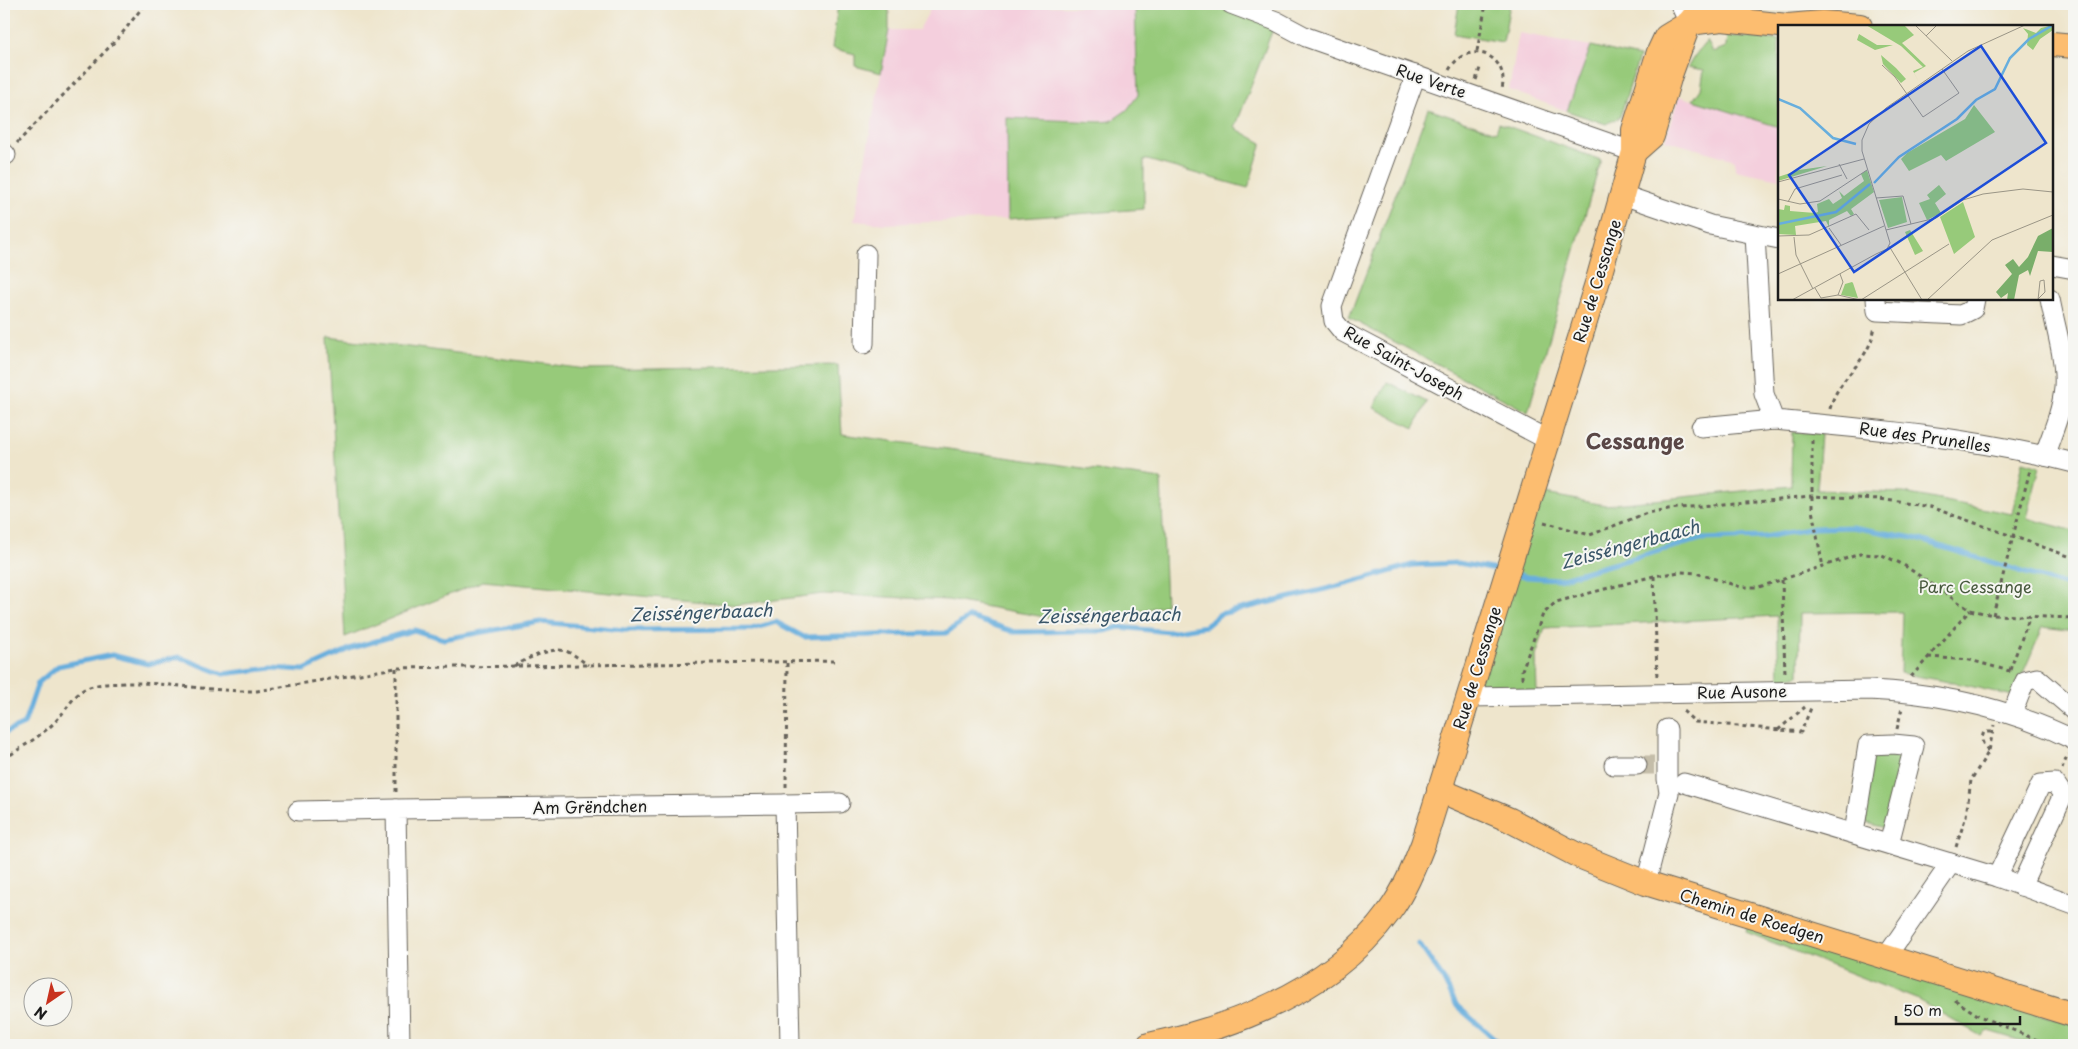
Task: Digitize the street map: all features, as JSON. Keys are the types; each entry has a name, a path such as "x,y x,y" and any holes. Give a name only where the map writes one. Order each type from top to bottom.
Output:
{"main road":[{"path":"1685,14 1712,4"},
{"path":"1723,4 1787,10 1822,23"},
{"path":"1685,14 1779,25"},
{"path":"1634,152 1652,136 1685,14"},
{"path":"1799,25 1822,23 1847,25"},
{"path":"2053,44 2074,46"},
{"name":"Rue de Cessange","path":"1149,1045 1226,1025 1281,1000 1322,976 1359,946 1390,912 1423,844 1623,196 1634,152"},
{"name":"Chemin de Roedgen","path":"1439,790 1510,820 1579,856 1646,883 2074,1015"}],"street":[{"name":"Rue Verte","path":"1231,4 1276,21 1306,37 1634,152"},
{"name":"Rue Saint-Joseph","path":"1416,75 1332,306 1334,321 1343,332 1548,440"},
{"path":"1623,196 1710,225 1778,239"},
{"path":"1755,235 1764,394 1774,420"},
{"path":"864,344 866,254"},
{"path":"2053,265 2074,269"},
{"path":"1877,305 1961,315 1972,309 1975,300"},
{"path":"2039,458 2057,420 2064,388 2062,361 2050,300"},
{"name":"Rue des Prunelles","path":"1701,427 1774,420 1897,431 2074,463"},
{"path":"2012,714 2025,681 2037,678 2074,710"},
{"name":"Rue Ausone","path":"1468,697 1869,690 1948,697 2012,714 2048,728 2071,747"},
{"path":"1653,765 1667,729"},
{"path":"1854,833 1868,745 1893,744 1914,746 1889,844"},
{"path":"1614,765 1653,765"},
{"path":"1646,883 1669,793 1653,765"},
{"path":"1684,782 1889,844 1952,857 1997,877 2074,905"},
{"path":"1997,877 2041,784 2055,783 2063,795 2021,886"},
{"name":"Am Grëndchen","path":"298,811 840,803"},
{"path":"785,804 790,1045"},
{"path":"396,809 400,1045"},
{"path":"1886,958 1952,857"}],"path":[{"path":"5,154 120,36 145,4"},
{"path":"1477,52 1486,4"},
{"path":"1449,71 1458,57 1477,52 1484,53 1496,61 1502,72 1501,89"},
{"path":"1476,80 1481,66"},
{"path":"1828,415 1838,386 1865,356 1873,336 1877,305"},
{"path":"1812,432 1812,510 1822,567"},
{"path":"1993,615 2011,546 2039,458"},
{"path":"1544,522 1590,534 1647,512 1668,509 1812,496 1880,498 1930,507 2074,558"},
{"path":"1521,687 1522,670 1543,614 1556,602 1654,576 1680,572 1696,573 1741,586 1759,587 1860,554 1882,555 1902,564 1970,610 1993,615 2074,618"},
{"path":"1654,576 1657,684"},
{"path":"1782,580 1785,680"},
{"path":"1908,681 1970,610"},
{"path":"2007,677 2030,616"},
{"path":"514,666 551,651 566,651 589,665"},
{"path":"1928,657 1970,660 2010,670"},
{"path":"4,759 39,735 60,717 73,699 85,688 104,684 177,684 239,692 257,691 396,668 836,661"},
{"path":"785,804 787,786 787,663"},
{"path":"396,668 396,809"},
{"path":"1778,730 1807,705"},
{"path":"1681,708 1695,722 1802,732 1812,705"},
{"path":"1952,857 1966,816 1971,780 1989,751 1993,732 1984,732 1982,742 1989,751"},
{"path":"2064,764 2071,747"},
{"path":"1948,995 1979,1016 2049,1045"}],"shaded area":[{"path":"933,4 1135,7 1138,95 1127,110 1111,121 1007,118 1008,219 886,224 854,221 889,30 919,30"},
{"path":"1519,33 1591,46 1567,111 1509,90"},
{"path":"1679,96 1778,127 1778,179 1735,170 1735,160 1665,140"}],"green space":[{"path":"838,4 889,4 889,30 881,73 855,66 855,54 832,48"},
{"path":"1141,4 1231,4 1276,21 1235,128 1262,143 1248,188 1144,159 1144,209 1008,219 1007,118 1100,122 1111,121 1127,110 1138,95 1135,7"},
{"path":"1459,4 1510,4 1503,42 1454,34"},
{"path":"1727,36 1778,40 1778,127 1693,100 1701,89 1704,70 1688,67 1696,54 1707,41 1713,52 1726,47"},
{"path":"1591,46 1639,57 1620,117 1606,124 1567,111"},
{"path":"1428,109 1496,132 1499,123 1601,160 1528,412 1349,318"},
{"path":"328,337 586,369 838,365 842,434 1161,479 1166,605 1084,624 948,600 823,594 736,605 483,581 345,637"},
{"path":"1387,382 1427,402 1414,428 1374,408"},
{"name":"Parc Cessange","path":"1792,432 1821,434 1817,490 1904,493 2012,514 2023,461 2040,466 2027,518 2074,531 2074,631 2043,627 2013,696 1900,673 1902,612 1800,613 1799,675 1779,679 1777,616 1545,628 1536,656 1537,697 1468,697 1530,498 1545,494 1605,505 1791,486"},
{"path":"1871,749 1909,749 1889,829 1860,821"},
{"path":"1748,923 2074,1025 2074,1045 2035,1045 1988,1031 1981,1036 1916,999 1746,932"}],"waterway":[{"name":"Zeisséngerbaach","path":"1513,573 1527,577 1559,579 1701,539 1764,537 1814,528 1852,527 1914,538 2074,588"},
{"name":"Zeisséngerbaach","path":"4,733 24,724 38,683 58,666 112,655 148,664 179,657 223,674 272,668 304,670 352,648 414,630 444,639 540,622 625,630 752,629 776,622 804,637 946,633 969,617 1015,632 1105,631 1119,627 1169,632 1206,626 1220,614 1347,584 1412,565 1458,563 1502,571"},
{"path":"1419,944 1442,977 1457,1006 1502,1045"}],"tunnel":[{"path":"1637,765 1654,765"}],"district":[{"name":"Cessange","path":"1635,442"}]}
